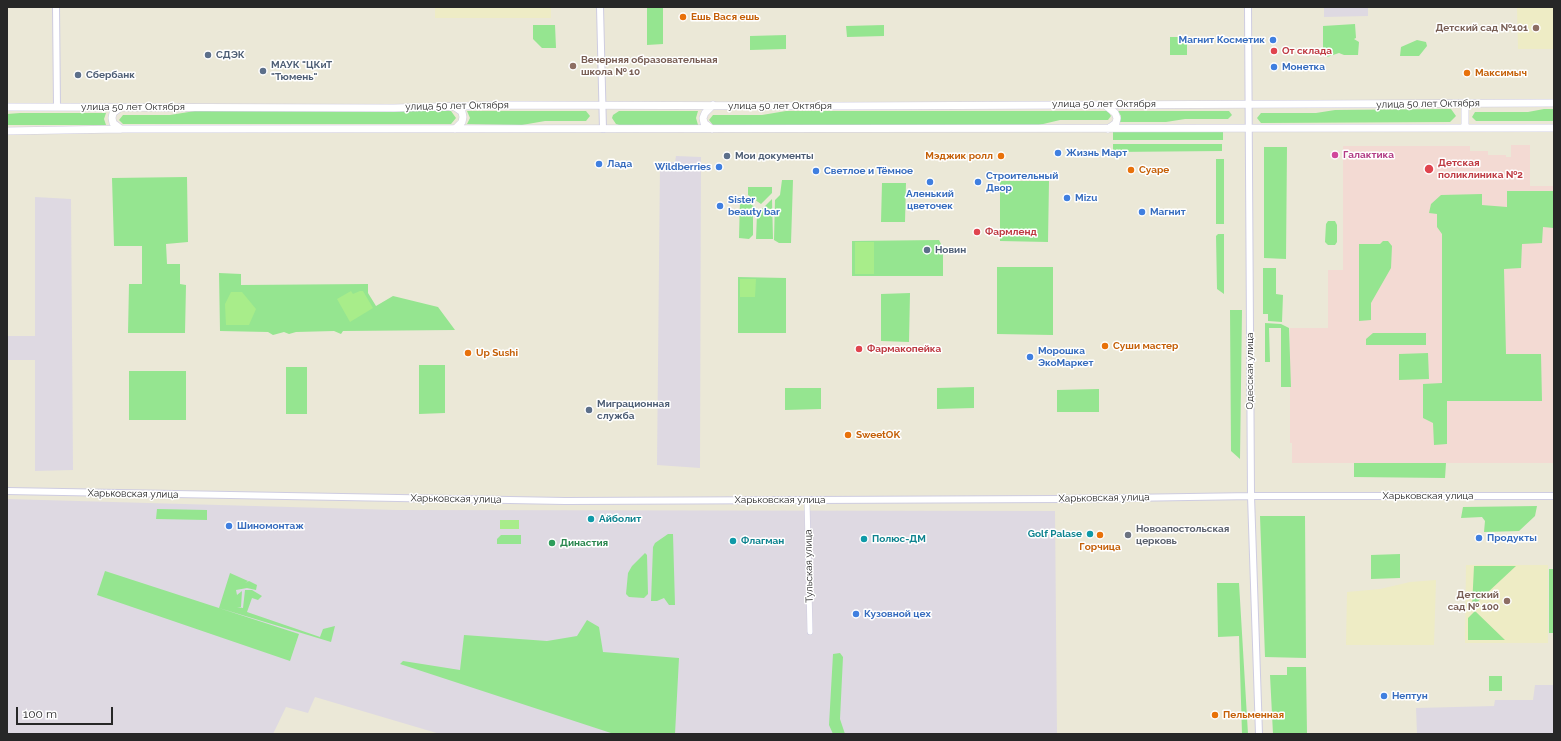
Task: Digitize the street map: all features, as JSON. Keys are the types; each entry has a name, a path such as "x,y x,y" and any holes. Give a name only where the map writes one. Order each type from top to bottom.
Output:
{"main road":[{"path":"1465,103 1465,128"},
{"name":"улица 50 лет Октября","path":"7,107 1248,105 1554,103"},
{"path":"712,129 707,127 703,118 705,113 713,105"},
{"path":"1105,105 1115,113 1117,118 1116,123 1108,129"},
{"path":"120,129 113,123 112,118 113,113 121,107"},
{"path":"454,129 462,122 463,117 462,112 455,107"},
{"path":"7,131 120,129 1554,128"}],"street":[{"path":"56,7 57,107"},
{"path":"600,7 603,129"},
{"name":"Одесская улица","path":"1248,7 1251,496 1259,734"},
{"name":"Харьковская улица","path":"7,491 524,500 1554,496"},
{"name":"Тульская улица","path":"808,500 810,632"}],"shaded area":[{"path":"435,7 551,7 551,18 435,18"},
{"path":"1324,7 1368,7 1368,16 1324,17"},
{"name":"Детский сад №101","path":"1517,7 1554,7 1554,49 1518,49"},
{"path":"1511,145 1530,145 1530,186 1554,186 1554,463 1292,463 1292,443 1290,443 1290,328 1328,328 1328,270 1343,270 1343,146 1470,146 1470,151 1488,151 1488,155 1506,155 1506,157 1511,157"},
{"path":"676,156 701,157 700,468 657,465 660,162 675,162"},
{"path":"35,197 71,199 73,470 35,471 35,360 7,360 7,336 35,336"},
{"path":"7,499 396,510 1055,511 1057,734 440,734 315,697 308,713 286,707 273,734 7,734"},
{"name":"Детский сад № 100","path":"1466,565 1548,565 1548,643 1465,643"},
{"name":"Детский сад № 100","path":"1436,580 1434,645 1346,645 1347,592 1380,589 1410,582"},
{"path":"1535,685 1554,685 1554,734 1417,734 1416,708 1494,706 1495,700 1533,700"}],"green space":[{"path":"647,8 663,8 663,44 647,45"},
{"path":"1355,24 1356,38 1354,39 1359,42 1358,55 1344,55 1339,53 1327,57 1323,50 1323,26"},
{"path":"533,25 555,25 556,48 542,48 533,39"},
{"path":"884,25 884,36 847,37 846,26"},
{"path":"786,35 786,49 750,50 750,36"},
{"path":"1170,37 1187,37 1187,55 1170,55"},
{"path":"1417,40 1426,42 1427,46 1419,56 1400,56 1401,47"},
{"path":"1451,109 1456,116 1450,122 1261,123 1257,118 1261,113 1316,113 1335,110"},
{"path":"1554,109 1554,121 1476,121 1472,117 1475,112 1528,112"},
{"path":"195,111 451,111 456,118 451,124 123,124 119,120 123,115 170,115"},
{"path":"467,111 586,111 590,116 586,121 545,121 522,125 467,124 470,118"},
{"path":"619,111 698,111 696,118 698,125 619,125 616,124 612,118 613,115"},
{"path":"786,111 1108,111 1111,116 1108,120 1060,120 1039,125 713,125 709,120 713,115 762,115"},
{"path":"1118,111 1229,111 1232,115 1228,119 1185,119 1166,122 1120,122 1121,116"},
{"path":"106,113 104,119 106,125 7,125 7,114"},
{"path":"1113,132 1223,132 1223,140 1113,140"},
{"path":"1113,144 1222,144 1222,151 1113,152"},
{"path":"1264,147 1287,147 1286,259 1264,258"},
{"path":"1216,159 1224,159 1224,224 1216,224"},
{"path":"187,177 188,242 166,244 167,264 180,264 180,284 186,285 185,333 128,333 129,284 142,284 142,246 114,246 112,178"},
{"path":"782,180 793,180 791,243 779,243 774,240 775,200 780,195"},
{"path":"1000,181 1049,181 1048,242 1000,241"},
{"path":"882,183 906,183 905,222 881,222"},
{"path":"748,187 772,187 772,193 761,204 748,195"},
{"path":"1507,191 1554,191 1554,228 1543,227 1542,243 1522,244 1521,268 1504,269 1506,354 1541,354 1542,401 1447,401 1447,444 1434,445 1433,423 1423,418 1423,384 1442,383 1442,234 1437,227 1437,214 1429,213 1431,204 1441,195 1482,194 1482,205 1507,207"},
{"path":"772,199 773,239 756,239 757,214"},
{"path":"740,200 745,200 756,208 753,212 753,235 749,239 739,238"},
{"path":"1328,221 1335,221 1337,225 1337,242 1335,245 1328,245 1325,242 1326,224"},
{"path":"1218,234 1224,234 1224,294 1217,289 1216,236"},
{"path":"939,240 943,248 943,276 852,276 852,241"},
{"path":"1383,241 1388,241 1392,246 1391,268 1371,303 1371,320 1359,321 1359,244 1380,244"},
{"path":"855,242 874,242 874,274 855,274"},
{"path":"997,267 1053,267 1053,335 997,334"},
{"path":"1263,268 1276,268 1276,294 1283,295 1282,322 1268,321 1268,314 1263,314"},
{"path":"219,273 241,274 241,285 368,284 368,293 376,306 393,296 438,307 455,330 343,331 341,334 334,331 296,332 289,334 284,332 273,335 268,332 220,331"},
{"path":"738,277 786,278 786,333 738,333"},
{"path":"740,279 756,279 755,297 740,297"},
{"path":"351,291 353,294 363,291 373,308 350,322 337,299"},
{"path":"231,292 242,292 256,309 249,325 226,325 225,304"},
{"path":"910,293 909,342 881,341 881,294"},
{"path":"1230,310 1242,310 1240,459 1231,451"},
{"path":"1265,323 1281,324 1289,328 1291,387 1281,387 1281,328 1269,328 1270,362 1265,362"},
{"path":"1373,333 1426,333 1426,345 1366,345 1366,339"},
{"path":"1428,353 1429,379 1399,380 1399,354"},
{"path":"419,365 445,365 445,413 419,414"},
{"path":"286,367 307,367 307,414 286,414"},
{"path":"129,371 186,371 186,420 129,420"},
{"path":"974,387 974,408 937,409 937,388"},
{"path":"785,388 821,388 821,409 785,410"},
{"path":"1099,389 1099,412 1057,412 1057,390"},
{"path":"1354,463 1446,463 1445,478 1354,477"},
{"path":"1537,506 1535,516 1519,531 1484,532 1485,521 1482,517 1461,518 1463,507"},
{"path":"157,509 207,510 207,520 156,519"},
{"path":"1260,516 1305,516 1306,658 1265,657"},
{"path":"500,520 519,520 519,529 500,529"},
{"path":"668,534 673,534 675,605 669,605 664,598 657,601 651,601 653,547 655,543"},
{"path":"501,535 521,535 521,544 497,544 497,539"},
{"path":"645,553 647,555 648,594 644,598 629,597 626,594 628,573 632,566"},
{"path":"1400,554 1400,578 1371,579 1371,555"},
{"path":"1474,566 1516,566 1472,607"},
{"path":"1549,569 1554,569 1554,633 1549,633"},
{"path":"105,571 299,634 290,661 97,595"},
{"path":"230,573 248,581 245,583 249,581 257,585 256,590 247,588 236,590 237,595 242,591 241,607 237,607 243,608 245,590 252,590 262,596 258,600 252,598 247,612 320,637 323,629 335,626 331,642 219,608"},
{"path":"1217,583 1239,583 1248,734 1242,734 1239,636 1218,637"},
{"path":"1475,611 1505,640 1468,640 1468,618"},
{"path":"587,620 599,627 603,652 679,658 675,734 614,734 400,664 403,661 460,670 464,635 547,641 577,636"},
{"path":"840,653 843,657 840,719 845,734 833,734 829,725 833,654"},
{"path":"1287,667 1306,667 1307,734 1273,734 1270,675 1287,675"},
{"path":"1489,676 1502,676 1502,691 1489,691"}],"place":[{"name":"Ешь Вася ешь","path":"683,17"},
{"name":"Детский сад №101","path":"1536,28"},
{"name":"Магнит Косметик","path":"1273,40"},
{"name":"От склада","path":"1274,51"},
{"name":"СДЭК","path":"208,55"},
{"name":"Вечерняя образовательная школа № 10","path":"573,66"},
{"name":"Монетка","path":"1274,67"},
{"name":"МАУК \"ЦКиТ \"Тюмень\"","path":"263,71"},
{"name":"Максимыч","path":"1467,73"},
{"name":"Сбербанк","path":"78,75"},
{"name":"Жизнь Март","path":"1058,153"},
{"name":"Галактика","path":"1335,155"},
{"name":"Мои документы","path":"727,156"},
{"name":"Мэджик ролл","path":"1001,156"},
{"name":"Лада","path":"599,164"},
{"name":"Wildberries","path":"719,167"},
{"name":"Детская поликлиника №2","path":"1429,169"},
{"name":"Суаре","path":"1131,170"},
{"name":"Светлое и Тёмное","path":"816,171"},
{"name":"Аленький цветочек","path":"930,182"},
{"name":"Строительный Двор","path":"978,182"},
{"name":"Mizu","path":"1067,198"},
{"name":"Sister beauty bar","path":"720,206"},
{"name":"Магнит","path":"1142,212"},
{"name":"Фармленд","path":"977,232"},
{"name":"Новин","path":"927,250"},
{"name":"Суши мастер","path":"1105,346"},
{"name":"Фармакопейка","path":"859,349"},
{"name":"Up Sushi","path":"468,353"},
{"name":"Морошка ЭкоМаркет","path":"1030,357"},
{"name":"Миграционная служба","path":"589,410"},
{"name":"SweetOK","path":"848,435"},
{"name":"Айболит","path":"591,519"},
{"name":"Шиномонтаж","path":"229,526"},
{"name":"Golf Palase","path":"1090,534"},
{"name":"Горчица","path":"1100,535"},
{"name":"Новоапостольская церковь","path":"1128,535"},
{"name":"Продукты","path":"1479,538"},
{"name":"Полюс-ДМ","path":"864,539"},
{"name":"Флагман","path":"733,541"},
{"name":"Династия","path":"552,543"},
{"name":"Детский сад № 100","path":"1507,601"},
{"name":"Кузовной цех","path":"856,614"},
{"name":"Нептун","path":"1384,696"},
{"name":"Пельменная","path":"1215,715"}]}
